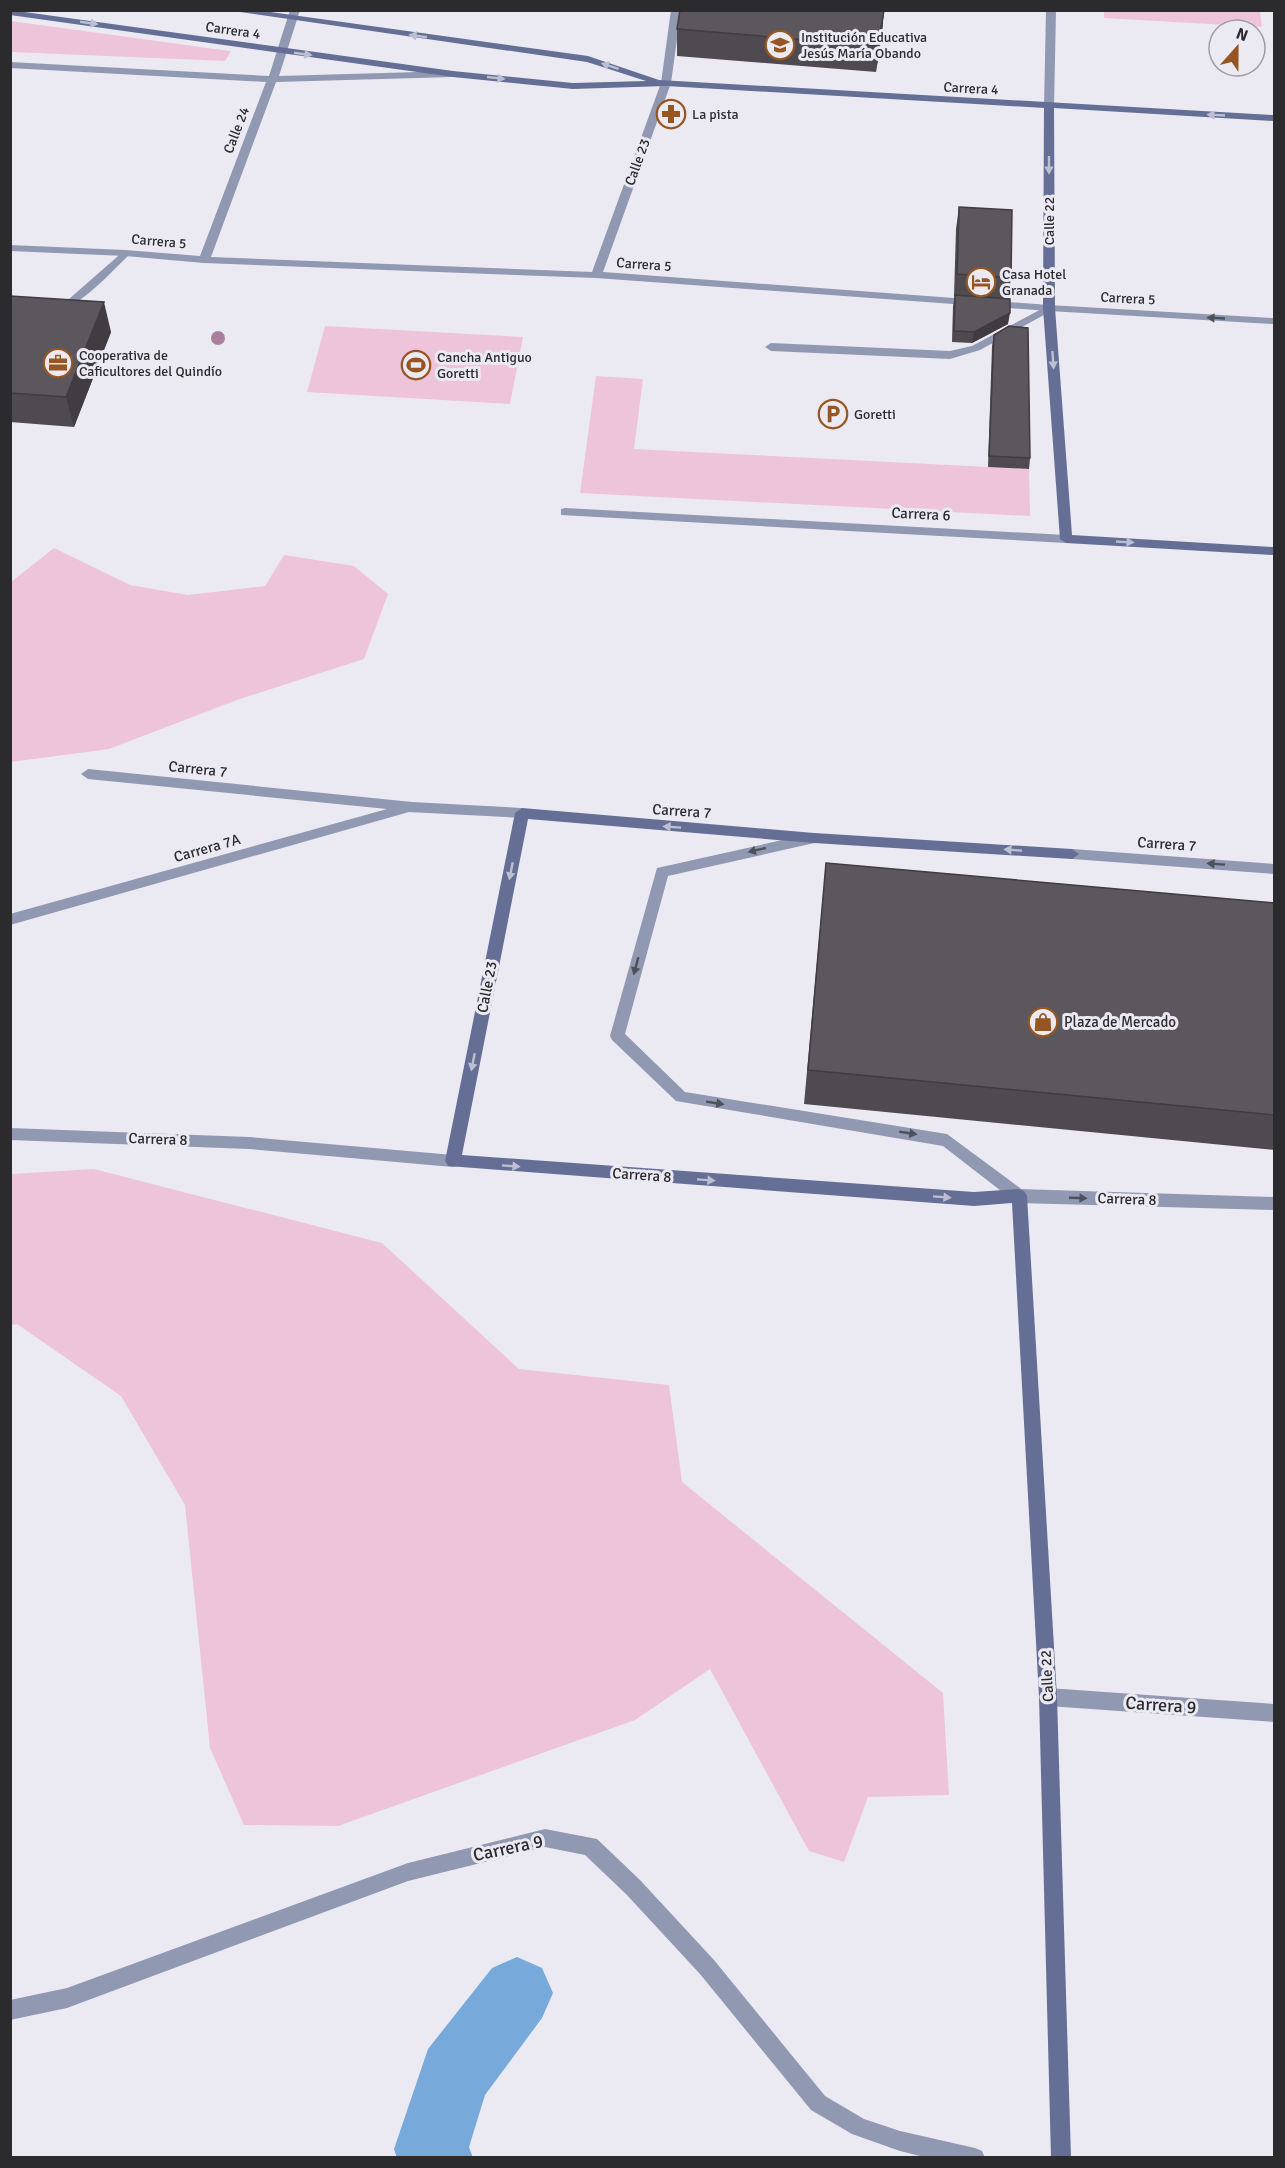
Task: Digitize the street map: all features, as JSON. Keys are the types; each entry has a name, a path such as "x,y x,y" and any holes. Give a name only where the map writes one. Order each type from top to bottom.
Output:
{"main road":[{"name":"Carrera 4","path":"231,10 293,15 588,59 666,84"},
{"name":"Carrera 4","path":"10,12 453,74 573,86 666,84 1275,118"},
{"name":"Calle 22","path":"1049,107 1049,308 1066,538"},
{"name":"Carrera 6","path":"1066,538 1275,551"},
{"name":"Carrera 7","path":"522,813 814,838 1072,854"},
{"name":"Calle 23","path":"453,1161 522,813"},
{"name":"Carrera 8","path":"453,1161 974,1199 1019,1196"},
{"name":"Calle 22","path":"1019,1196 1048,1697 1061,2157"}],"street":[{"name":"Calle 23","path":"596,275 666,84 676,10"},
{"name":"Calle 22","path":"1049,107 1051,10"},
{"name":"Calle 24","path":"204,260 283,51 293,15"},
{"name":"Carrera 4","path":"10,65 272,79 453,74"},
{"name":"Carrera 5","path":"10,248 125,253 204,260 596,275 1049,308 1275,321"},
{"path":"43,308 54,309 73,301 125,253"},
{"path":"771,347 950,355 976,348 1049,308"},
{"name":"Carrera 6","path":"565,512 1066,538"},
{"name":"Carrera 7","path":"88,774 412,807 522,813"},
{"name":"Carrera 7A","path":"10,920 412,807"},
{"path":"814,838 662,872 617,1036 681,1097 947,1140 1019,1196"},
{"name":"Carrera 7","path":"1072,854 1275,869"},
{"name":"Carrera 8","path":"10,1134 249,1143 453,1161"},
{"name":"Carrera 8","path":"1019,1196 1275,1204"},
{"name":"Carrera 9","path":"1048,1697 1275,1713"},
{"name":"Carrera 9","path":"10,2010 67,1998 408,1872 545,1838 590,1846 633,1887 707,1967 818,2103 869,2131 900,2141 975,2157"}],"shaded area":[{"path":"1104,11 1260,11 1261,18 1207,18 1207,24 1104,18"},
{"path":"11,21 231,51 225,61 11,52"},
{"name":"Cancha Antiguo Goretti","path":"325,326 523,337 510,404 307,392"},
{"path":"596,376 643,379 634,449 1029,469 1030,516 580,493"},
{"path":"54,548 130,585 188,595 265,586 284,555 354,566 388,594 364,659 237,700 109,749 11,762 11,582"},
{"path":"94,1169 382,1243 519,1369 669,1385 682,1482 943,1693 949,1795 868,1797 844,1862 809,1851 710,1669 635,1720 338,1826 244,1825 210,1748 185,1505 121,1396 17,1324 11,1325 11,1174"}],"building":[{"path":"680,10 884,10 878,46 677,29"},
{"path":"959,207 1012,210 1011,278 957,274"},
{"path":"955,295 1010,299 1010,313 974,332 954,331"},
{"path":"10,296 104,302 66,397 10,393"},
{"path":"1009,326 1028,328 1030,458 989,456 994,335"},
{"name":"Plaza de Mercado","path":"826,863 1275,903 1275,1115 808,1070"}],"waterway":[{"path":"436,2158 431,2149 454,2075 517,1993"}],"place":[{"name":"Institución Educativa Jesús María Obando","path":"780,45"},
{"name":"La pista","path":"671,114"},
{"name":"Casa Hotel Granada","path":"981,282"},
{"name":"Cooperativa de Caficultores del Quindío","path":"58,363"},
{"name":"Cancha Antiguo Goretti","path":"416,365"},
{"name":"Goretti","path":"833,414"},
{"name":"Plaza de Mercado","path":"1043,1022"}]}
